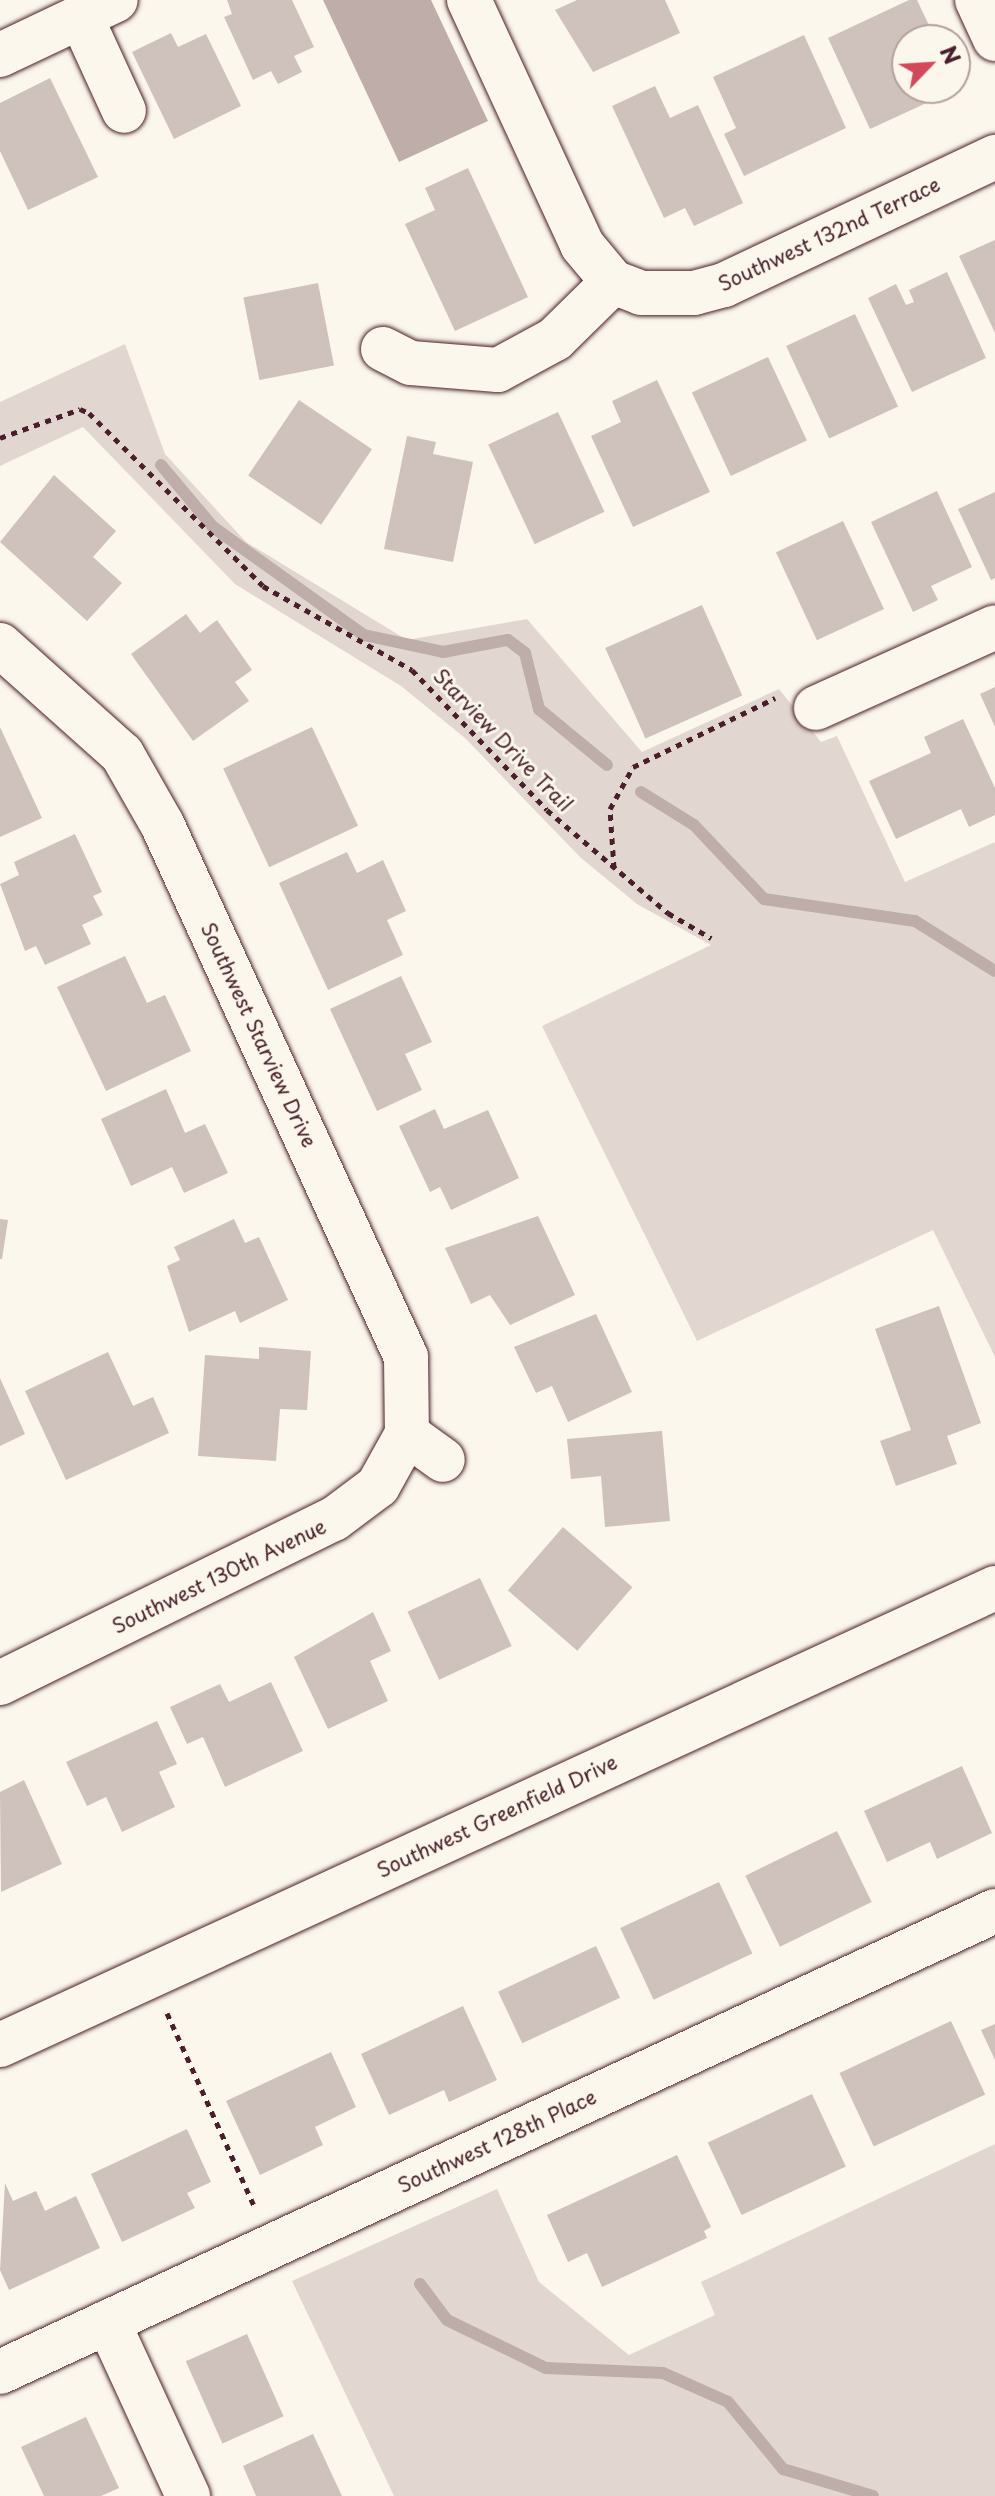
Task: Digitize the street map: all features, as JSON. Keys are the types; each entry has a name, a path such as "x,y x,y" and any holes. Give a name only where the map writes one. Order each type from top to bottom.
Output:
{"street":[{"path":"383,349 411,363 498,370 555,339 613,282 582,245 469,0"},
{"path":"977,0 995,39"},
{"path":"0,55 98,8 124,111"},
{"name":"Southwest 132nd Terrace","path":"613,282 664,296 724,285 995,157"},
{"path":"816,708 995,627"},
{"name":"Southwest Starview Drive","path":"0,645 122,754 162,824 406,1357 407,1434"},
{"path":"407,1434 443,1460"},
{"name":"Southwest 130th Avenue","path":"0,1683 334,1519 378,1486 407,1434"},
{"name":"Southwest Greenfield Drive","path":"0,2045 995,1588"},
{"name":"Southwest 128th Place","path":"0,2372 995,1911"},
{"path":"108,2322 188,2496"}],"path":[{"name":"Starview Drive Trail","path":"0,438 80,409 89,413 263,586 424,680 614,870 711,938"},
{"path":"614,870 610,809 633,767 776,697 791,694 816,708"},
{"path":"150,1976 273,2245"}],"shaded area":[{"path":"323,0 431,0 488,121 399,162"},
{"path":"125,344 165,454 246,542 407,640 527,619 642,752 779,689 821,742 837,736 905,882 995,842 995,1357 933,1230 697,1341 542,1026 711,945 637,904 581,858 465,738 401,686 235,584 83,427 0,466 0,402"},
{"path":"995,2144 995,2496 394,2496 292,2281 497,2189 539,2282 629,2355 715,2315 701,2282"}],"building":[{"path":"227,0 292,0 314,47 294,56 302,72 278,84 271,71 253,80 224,17 232,14"},
{"path":"577,0 665,0 680,33 593,72 555,10"},
{"path":"909,0 917,0 928,24 891,24 891,104 924,104 870,129 828,38"},
{"path":"171,33 178,47 206,34 241,106 174,139 132,52"},
{"path":"804,35 846,128 744,176 724,134 736,128 713,77"},
{"path":"50,78 98,177 28,210 0,151 0,103"},
{"path":"655,86 670,118 698,105 743,203 694,226 685,208 664,218 612,106"},
{"path":"468,168 528,297 455,331 405,224 435,210 425,188"},
{"path":"995,240 995,333 959,256"},
{"path":"947,272 986,358 912,392 868,298 896,284 906,305 914,302 909,290"},
{"path":"318,283 334,365 259,380 243,298"},
{"path":"855,314 898,406 829,439 786,346"},
{"path":"768,357 807,440 731,476 692,392"},
{"path":"657,380 710,492 633,527 591,436 621,422 612,401"},
{"path":"299,400 372,449 321,525 248,475"},
{"path":"558,412 604,512 535,544 488,445"},
{"path":"407,436 436,442 433,454 473,462 453,562 384,549"},
{"path":"54,475 116,531 93,557 122,583 87,621 0,542"},
{"path":"937,491 972,567 931,586 938,600 913,612 871,522"},
{"path":"995,492 995,578 991,580 958,509"},
{"path":"843,521 884,609 817,640 776,552"},
{"path":"702,605 742,695 645,739 605,648"},
{"path":"186,614 200,633 217,620 252,670 235,682 249,701 193,741 131,654"},
{"path":"995,687 995,727 980,694"},
{"path":"963,719 995,788 995,815 969,827 961,809 896,839 869,781 931,753 924,737"},
{"path":"0,727 42,818 0,837"},
{"path":"312,727 358,826 269,867 223,768"},
{"path":"75,834 102,892 93,896 103,915 82,925 91,944 45,965 36,946 25,951 0,884 19,875 14,862"},
{"path":"347,852 357,873 383,860 406,911 387,920 403,955 328,990 279,883"},
{"path":"125,956 147,1003 165,995 191,1051 106,1091 57,987"},
{"path":"401,976 432,1042 405,1054 422,1090 377,1111 330,1009"},
{"path":"166,1089 185,1133 205,1124 228,1173 184,1193 172,1167 131,1186 101,1119"},
{"path":"435,1109 444,1129 488,1110 519,1178 451,1210 440,1187 430,1192 399,1126"},
{"path":"538,1216 575,1295 510,1325 490,1295 471,1304 445,1248"},
{"path":"0,1219 8,1220 2,1259 0,1259"},
{"path":"234,1219 245,1243 259,1237 288,1300 240,1323 235,1311 189,1332 167,1266 180,1260 174,1247"},
{"path":"939,1306 981,1423 947,1436 957,1464 896,1486 880,1441 911,1430 875,1329"},
{"path":"596,1314 632,1392 568,1422 552,1386 536,1393 514,1347"},
{"path":"259,1347 311,1351 307,1410 280,1409 276,1461 198,1456 205,1355 259,1359"},
{"path":"108,1352 133,1406 153,1397 169,1433 66,1480 25,1391"},
{"path":"0,1378 25,1434 0,1446"},
{"path":"662,1431 670,1521 605,1527 601,1476 571,1479 567,1439"},
{"path":"563,1527 632,1587 577,1651 508,1590"},
{"path":"480,1578 512,1646 439,1680 407,1612"},
{"path":"373,1612 391,1651 370,1661 388,1701 328,1729 294,1657"},
{"path":"271,1682 303,1751 225,1787 203,1737 187,1744 170,1707 220,1684 229,1702"},
{"path":"157,1721 177,1764 159,1772 175,1807 122,1832 106,1797 87,1806 66,1762"},
{"path":"962,1766 992,1833 937,1859 930,1842 887,1862 864,1811"},
{"path":"24,1780 62,1864 1,1892 0,1792"},
{"path":"837,1831 872,1902 780,1947 745,1876"},
{"path":"719,1882 752,1954 654,2000 620,1928"},
{"path":"596,1946 620,1998 522,2043 498,1992"},
{"path":"463,2006 497,2080 449,2102 444,2090 389,2115 361,2054"},
{"path":"951,2021 985,2094 874,2146 840,2073"},
{"path":"995,2024 995,2060 981,2030"},
{"path":"331,2052 356,2107 315,2127 323,2145 260,2175 226,2101"},
{"path":"812,2094 846,2167 742,2215 708,2143"},
{"path":"187,2129 211,2182 187,2193 195,2208 122,2242 91,2174"},
{"path":"677,2155 711,2227 704,2231 707,2238 602,2287 587,2253 568,2262 547,2215"},
{"path":"5,2183 13,2201 36,2191 45,2211 76,2196 100,2248 9,2290 0,2270"},
{"path":"247,2334 284,2416 222,2443 186,2361"},
{"path":"86,2417 119,2488 101,2496 44,2496 21,2447"},
{"path":"313,2434 342,2496 256,2496 243,2466"}],"waterway":[{"path":"161,465 213,527 364,635 443,652 508,640 525,653 539,709 607,765"},
{"path":"641,792 694,825 764,899 915,921 995,971"},
{"path":"420,2284 447,2320 546,2368 663,2373 728,2402 783,2469 873,2496"}]}
